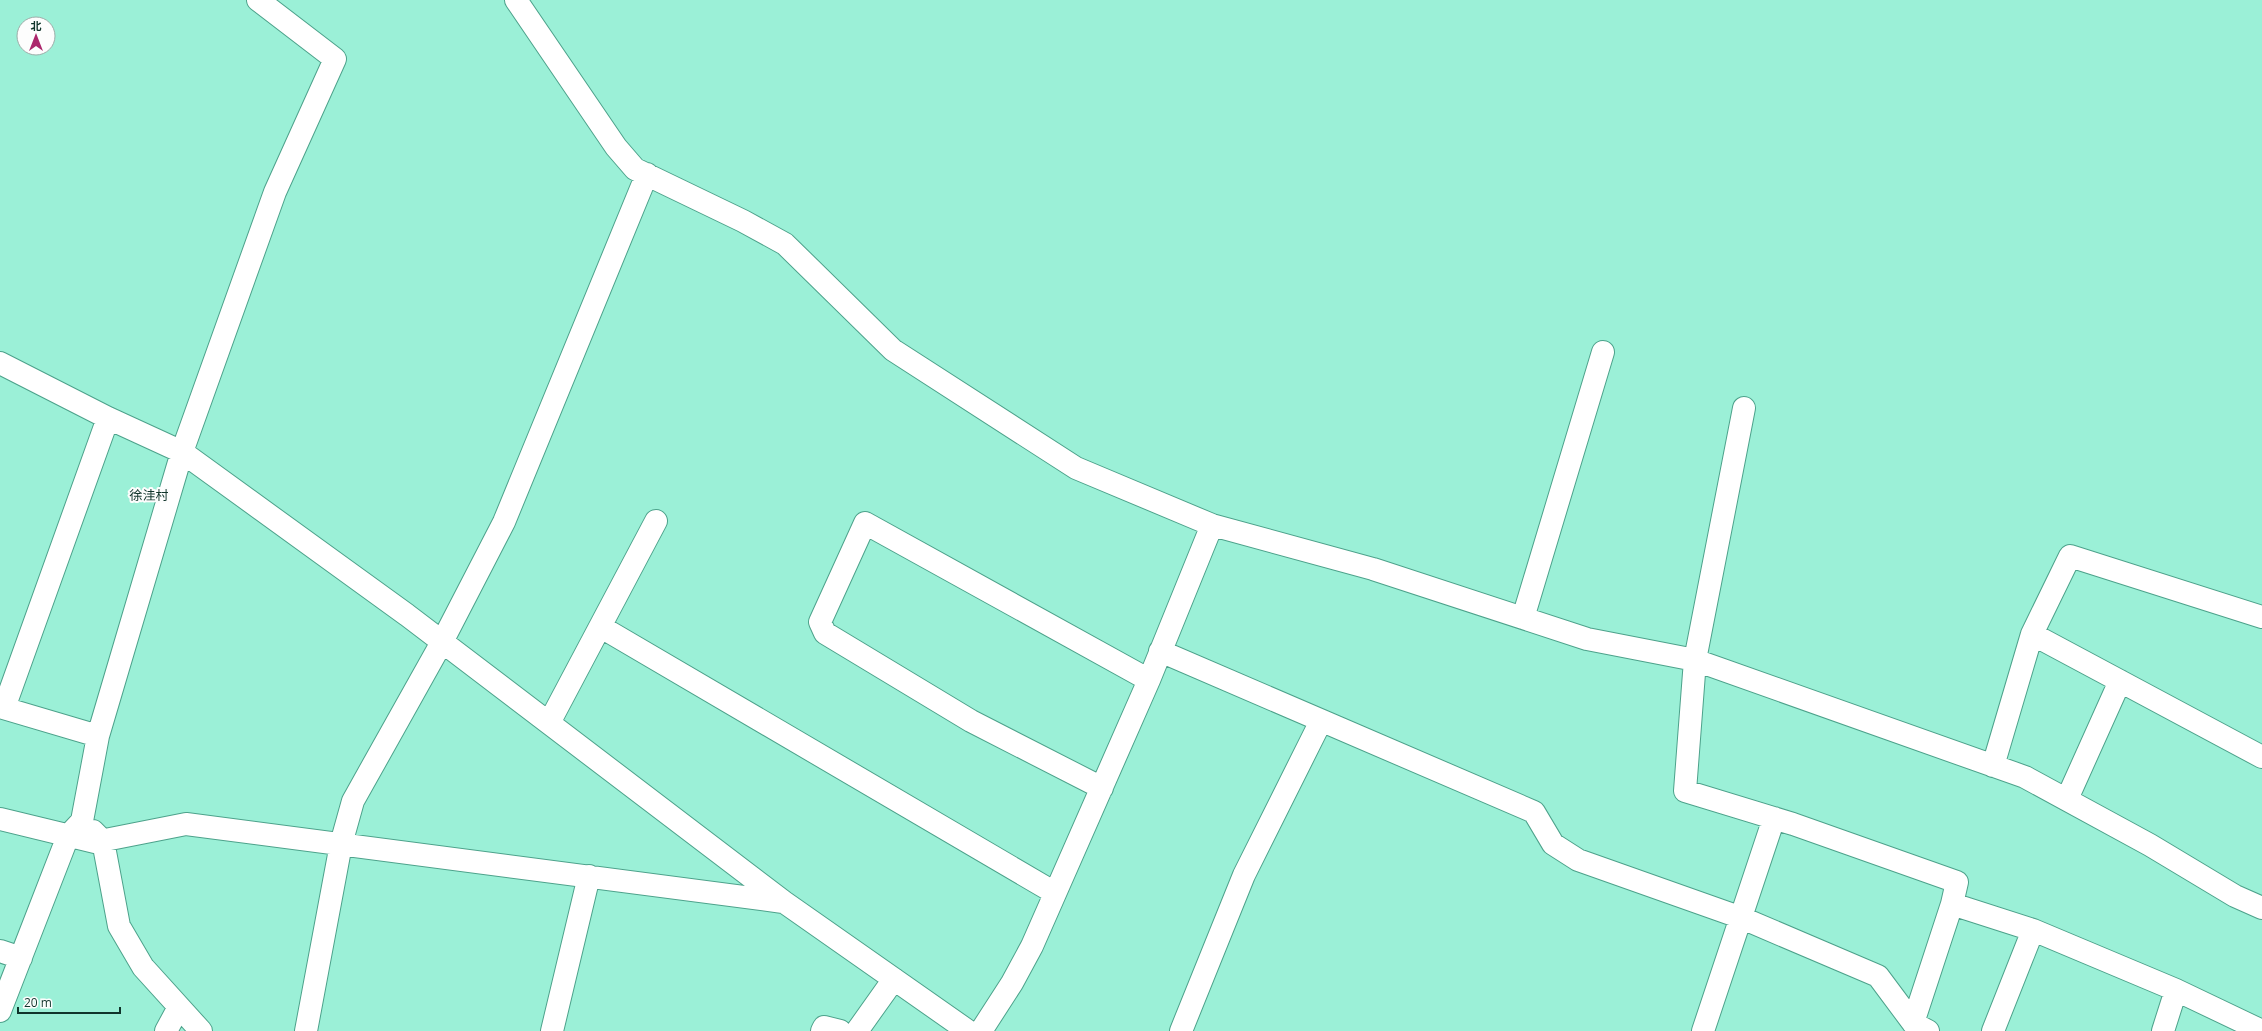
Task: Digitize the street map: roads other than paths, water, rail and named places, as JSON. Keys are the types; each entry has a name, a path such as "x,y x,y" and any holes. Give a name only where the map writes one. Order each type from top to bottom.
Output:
{"street":[{"path":"0,1011 75,828 98,736 182,452 275,192 335,58 258,0"},
{"path":"516,0 616,147 635,169 743,220 785,244 893,350 1076,468 1212,525 1373,569 1587,639 1695,660 2025,777 2150,845 2235,896 2262,908"},
{"path":"306,1031 341,844 353,801 442,642 504,522 647,174"},
{"path":"1523,618 1604,352"},
{"path":"0,363 108,418 182,452 442,642 784,902 968,1031"},
{"path":"1744,408 1695,660 1685,791 1774,818 1956,882 1952,904 1921,1027"},
{"path":"98,736 2,708 108,418"},
{"path":"549,723 656,521"},
{"path":"1102,788 970,721 825,633 820,622 865,524 1149,680"},
{"path":"980,1031 1012,983 1032,946 1149,680 1212,525"},
{"path":"1993,766 2032,634 2070,556 2262,617"},
{"path":"601,627 1055,893"},
{"path":"2032,634 2262,757"},
{"path":"1160,651 1534,812 1553,844 1578,860 1742,918 1878,976 1921,1027"},
{"path":"2067,799 2120,681"},
{"path":"1181,1031 1244,875 1321,721"},
{"path":"1703,1031 1742,918 1774,818"},
{"path":"0,819 75,828 95,842 186,824 784,902"},
{"path":"103,841 119,926 143,967 201,1031"},
{"path":"552,1031 589,876"},
{"path":"1952,904 2033,930 2176,990 2262,1031"},
{"path":"1993,1031 2033,930"},
{"path":"0,951 21,958"},
{"path":"857,1031 894,979"},
{"path":"2163,1031 2176,990"},
{"path":"166,1031 179,1007"},
{"path":"822,1031 824,1026 840,1031"}],"district":[{"name":"徐洼村","path":"149,495"}]}
